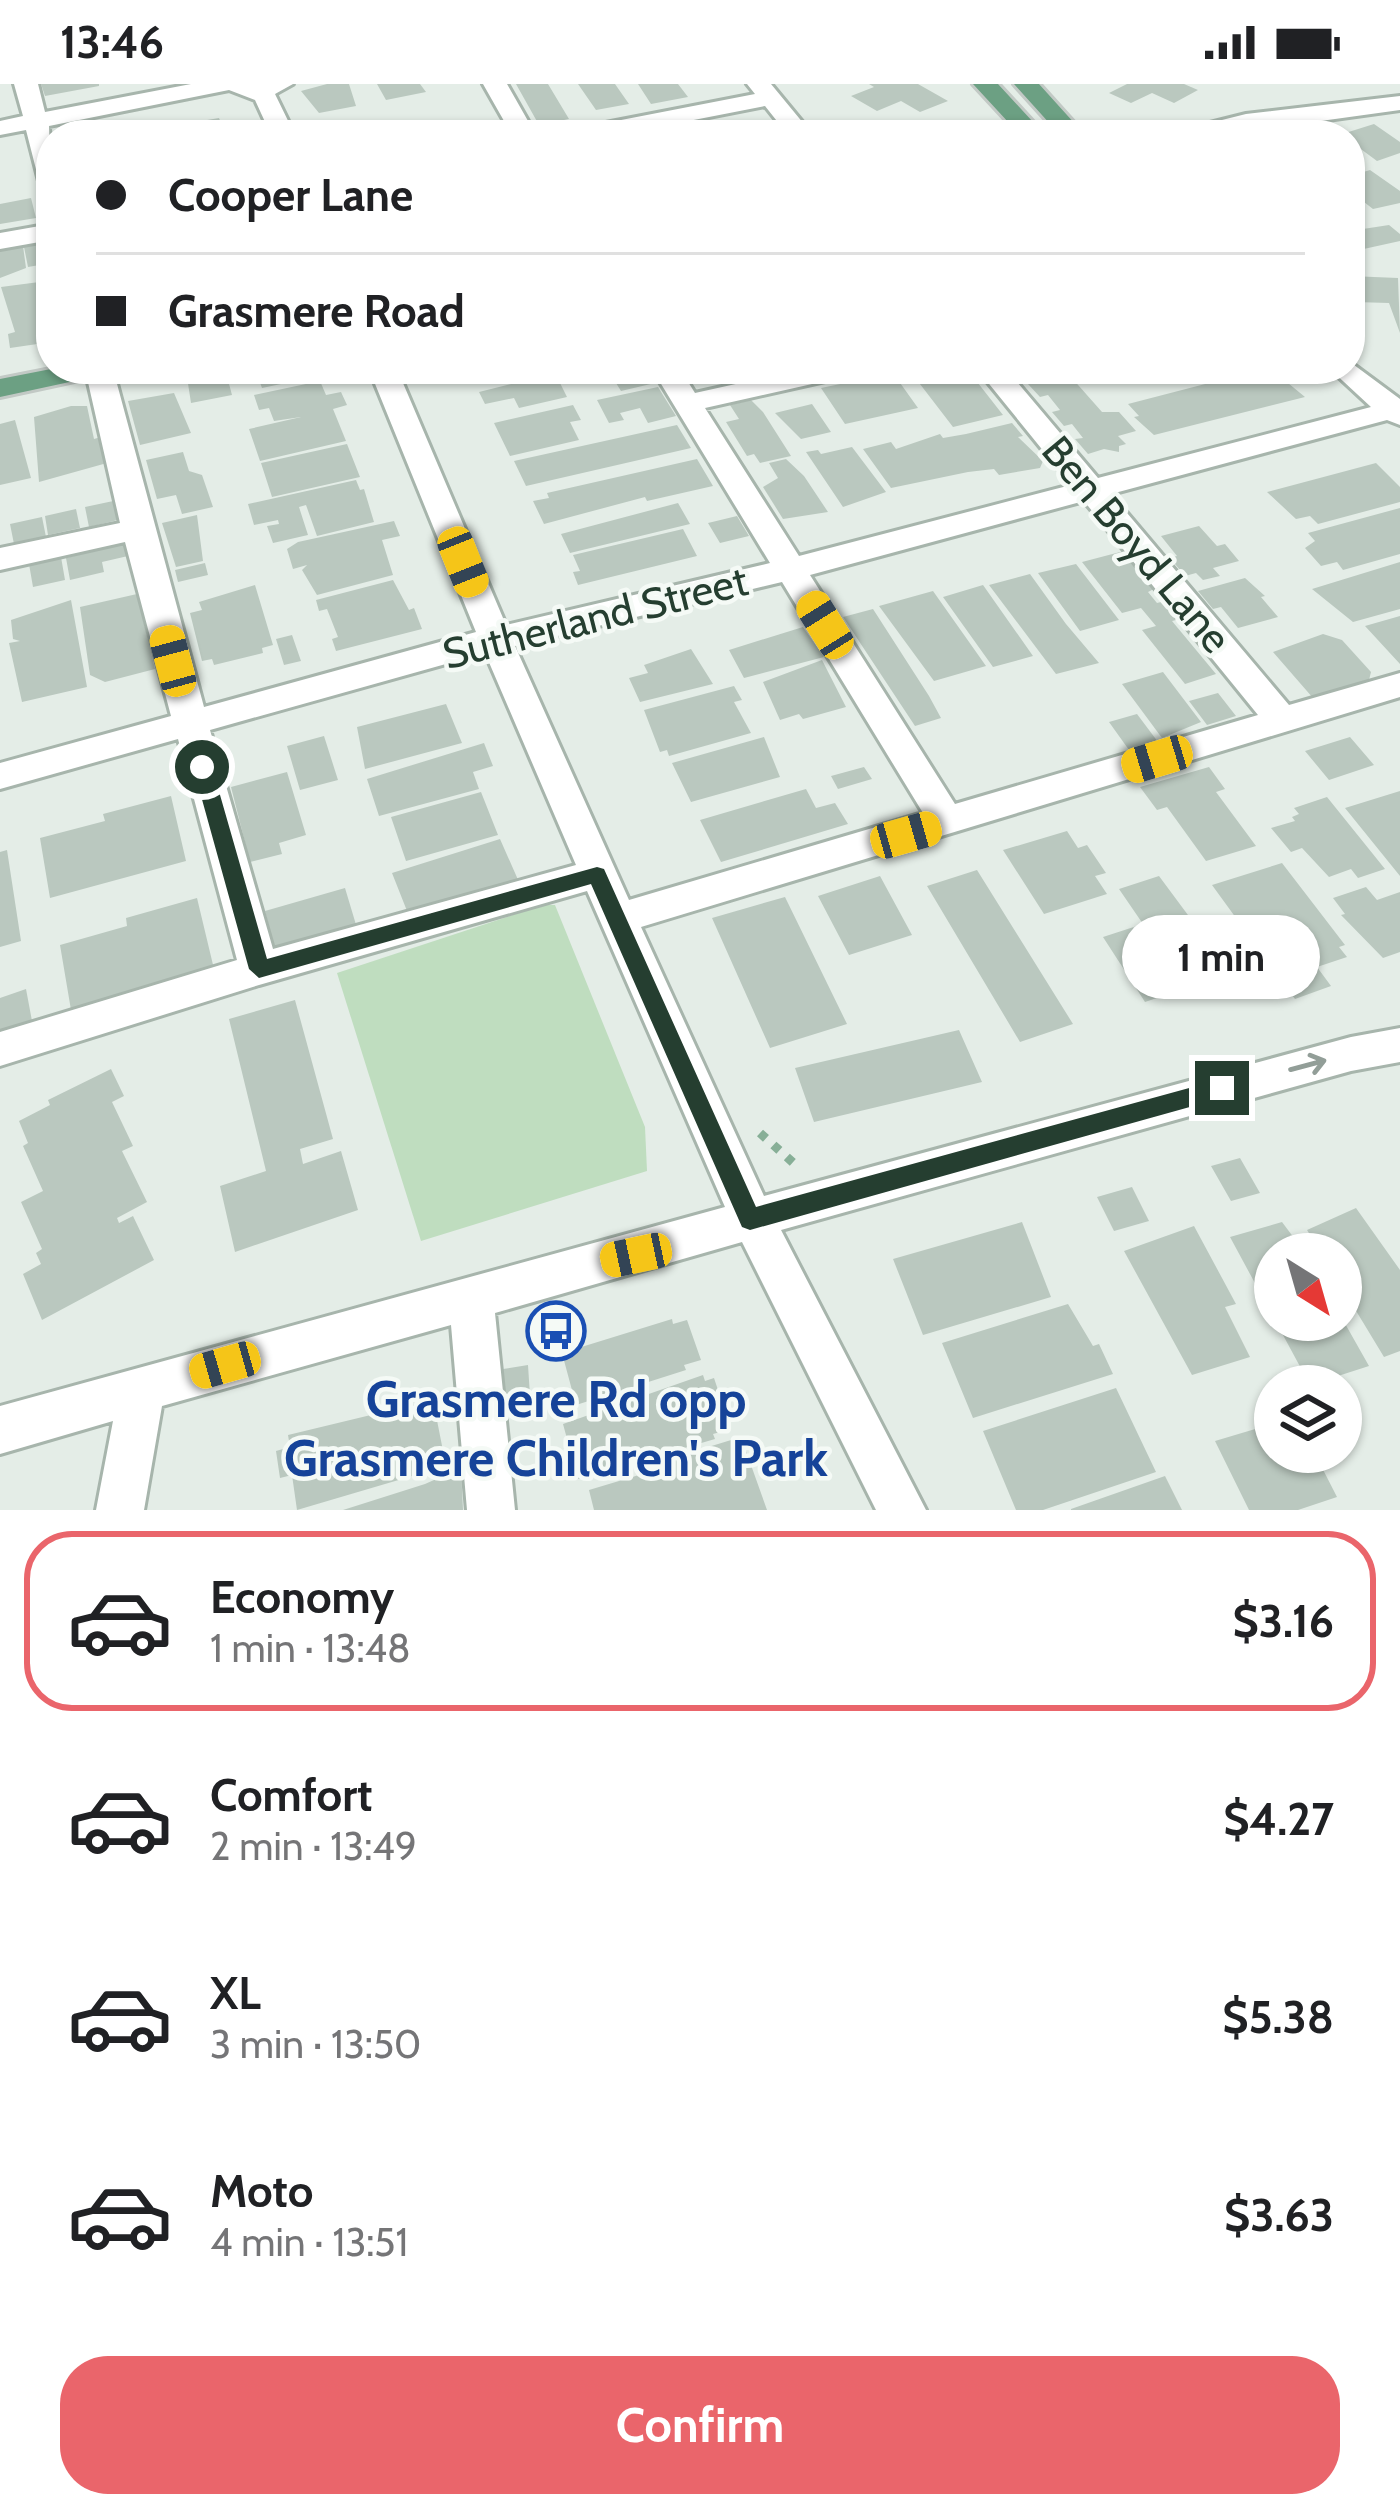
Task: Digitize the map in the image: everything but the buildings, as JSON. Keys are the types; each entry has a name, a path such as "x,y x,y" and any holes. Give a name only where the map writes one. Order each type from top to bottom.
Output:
{"main road":[{"path":"986,84 1019,120"},
{"path":"1026,84 1061,120"},
{"path":"0,388 36,381"}],"street":[{"path":"26,84 36,124"},
{"path":"0,128 231,84 240,90 272,88 279,120"},
{"path":"494,84 515,120"},
{"path":"643,120 765,91 789,120"},
{"path":"1255,120 1400,103"},
{"path":"0,241 36,235"},
{"path":"99,384 259,969"},
{"path":"389,384 495,639 750,1219 902,1510"},
{"path":"675,384 948,823"},
{"path":"687,403 774,384"},
{"name":"Ben Boyd Lane","path":"1004,384 1282,720"},
{"path":"1363,384 1398,411"},
{"name":"Sutherland Street","path":"0,776 495,639 790,569 1398,411"},
{"path":"0,560 137,529"},
{"path":"617,919 1400,686"},
{"path":"0,1049 259,969 597,874"},
{"path":"0,1430 1351,1054 1400,1046"},
{"path":"471,1296 490,1510"},
{"path":"120,1510 142,1389"}],"green space":[{"path":"555,905 645,1127 647,1171 421,1241 337,973"}],"place":[{"name":"Grasmere Rd opp Grasmere Children's Park","path":"556,1331"}],"route":[{"path":"202,767 259,969 597,874 750,1219 1222,1088"}]}
